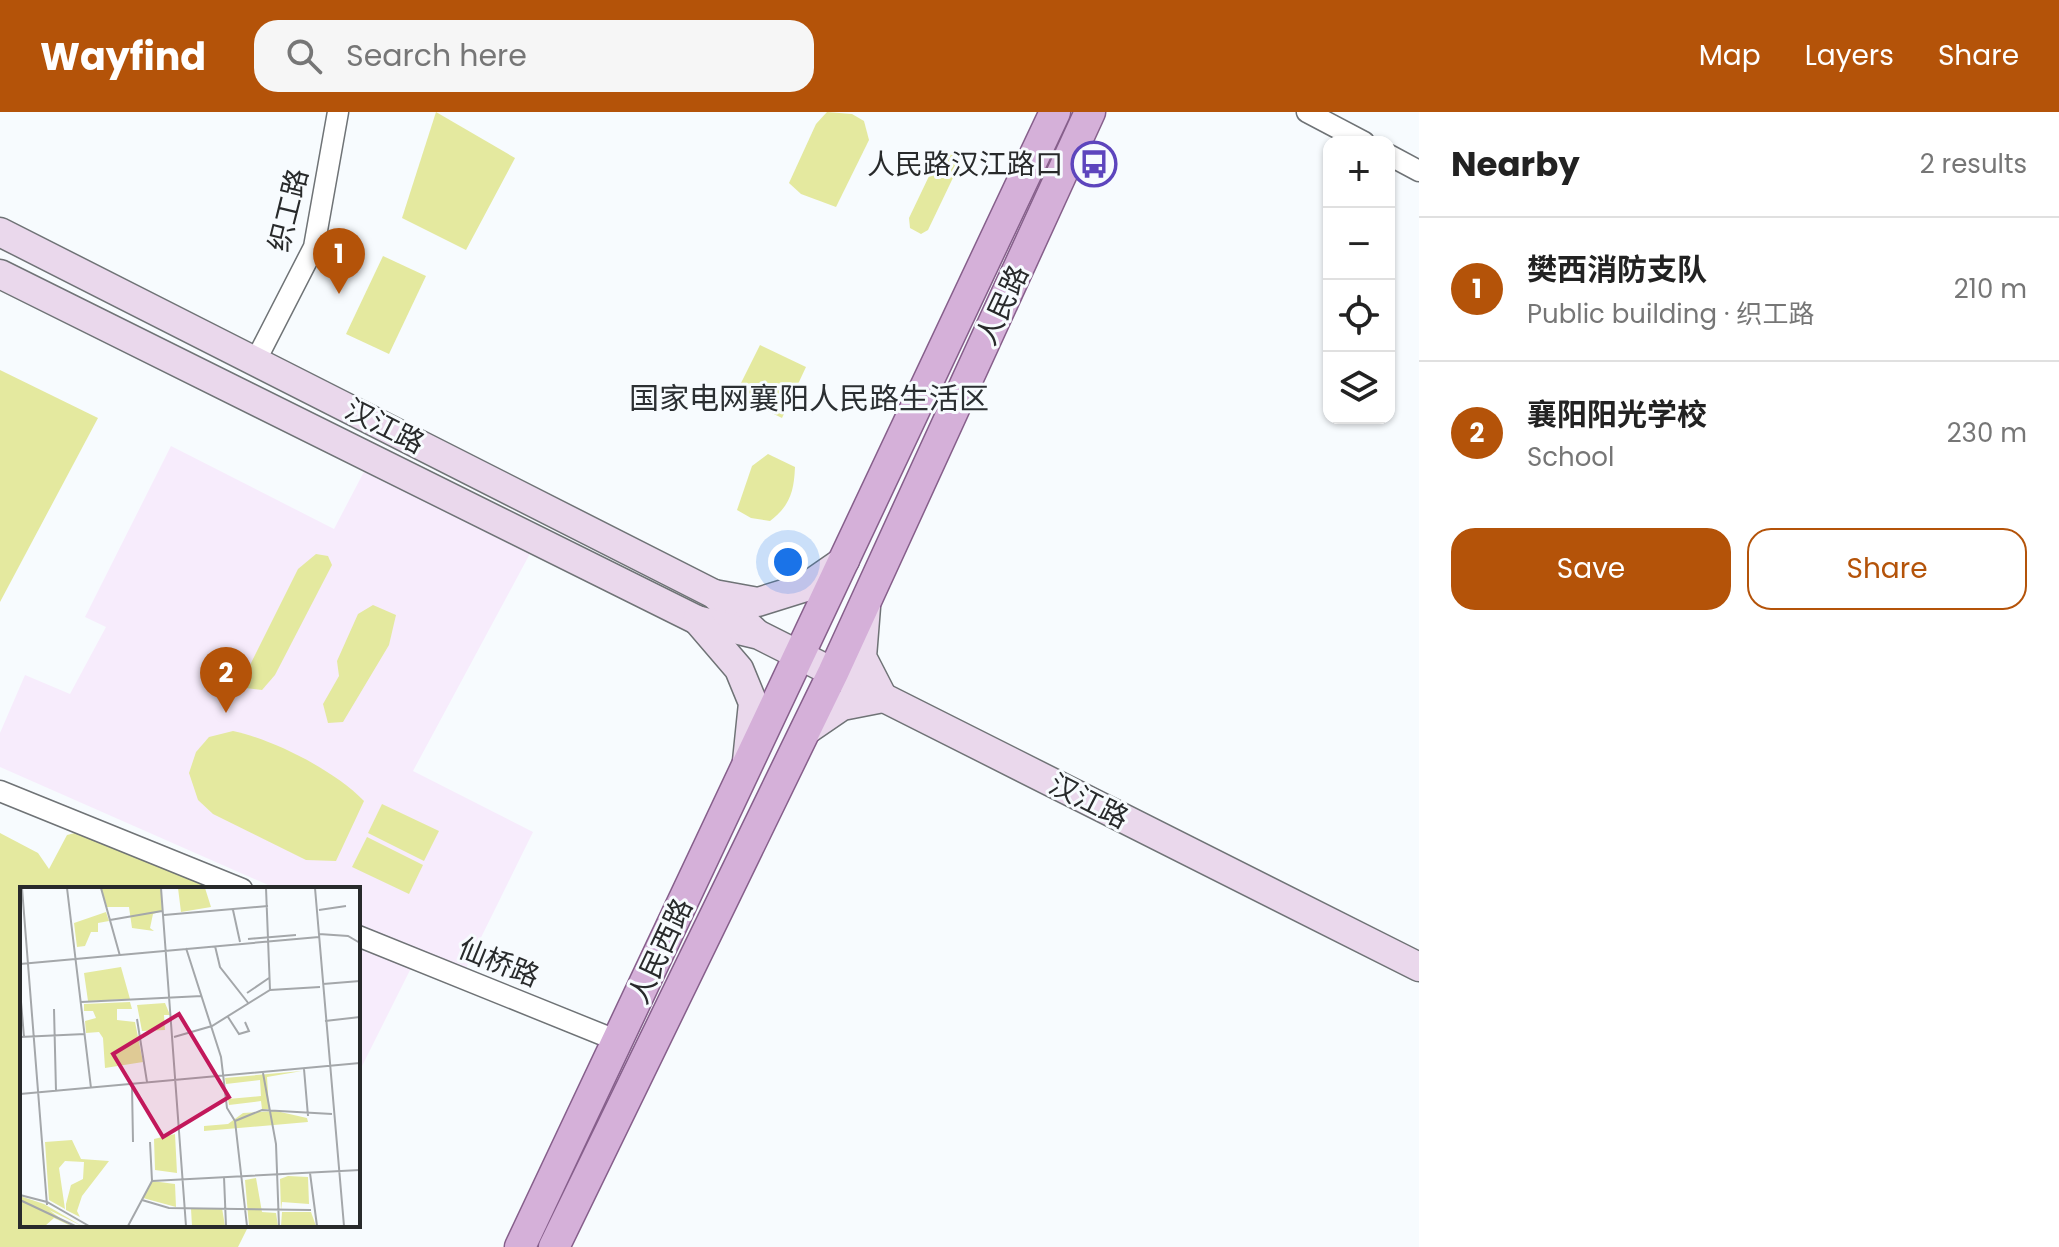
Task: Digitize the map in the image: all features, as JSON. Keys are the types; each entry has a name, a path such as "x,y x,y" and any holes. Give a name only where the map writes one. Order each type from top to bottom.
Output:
{"main road":[{"name":"人民路","path":"800,656 1055,112"},
{"name":"人民路","path":"833,673 1090,112"},
{"name":"汉江路","path":"0,232 714,594 759,635"},
{"name":"汉江路","path":"0,274 697,620 759,635 1419,967"},
{"path":"714,594 758,602 806,587 845,560"},
{"path":"804,732 842,706 883,698 862,657 867,599"},
{"path":"697,620 739,669 753,703 747,766"},
{"name":"人民西路","path":"520,1247 800,656"},
{"name":"人民西路","path":"554,1247 833,673"}],"street":[{"name":"织工路","path":"256,360 314,247 338,112"},
{"path":"1307,112 1353,136"},
{"path":"1395,158 1419,171"},
{"path":"0,791 237,887"},
{"name":"仙桥路","path":"360,937 618,1041"}],"shaded area":[{"path":"171,446 334,529 368,464 533,548 413,771 533,832 464,972 360,926 360,887 272,887 0,767 0,733 25,675 70,694 106,627 85,617"},
{"path":"360,938 413,964 360,1070"}],"green space":[{"path":"436,112 515,158 466,250 402,218"},
{"path":"827,112 852,114 864,121 869,140 836,207 801,194 789,183 816,124"},
{"path":"942,149 962,159 928,230 921,234 910,228 909,218"},
{"path":"383,256 426,276 389,354 346,334"},
{"path":"760,345 806,367 782,418 735,395"},
{"path":"0,370 98,418 0,602"},
{"path":"768,454 795,467 790,497 770,521 751,518 737,510 752,466"},
{"path":"316,554 328,556 332,565 275,675 262,690 245,688 242,681 298,569"},
{"path":"373,605 396,615 389,645 343,722 328,723 323,704 339,676 337,661 358,614"},
{"path":"233,731 303,758 337,779 364,801 336,861 306,860 213,814 198,800 189,773 196,752 209,737"},
{"path":"382,804 439,831 424,861 368,833"},
{"path":"0,833 38,853 49,869 67,835 75,833 218,887 20,887 20,1227 248,1227 238,1247 0,1247"},
{"path":"367,837 423,865 409,894 352,867"}],"place":[{"name":"人民路汉江路口","path":"1094,164"},
{"name":"樊西消防支队","path":"339,294"},
{"name":"襄阳阳光学校","path":"226,713"}],"district":[{"name":"国家电网襄阳人民路生活区","path":"809,399"}]}
